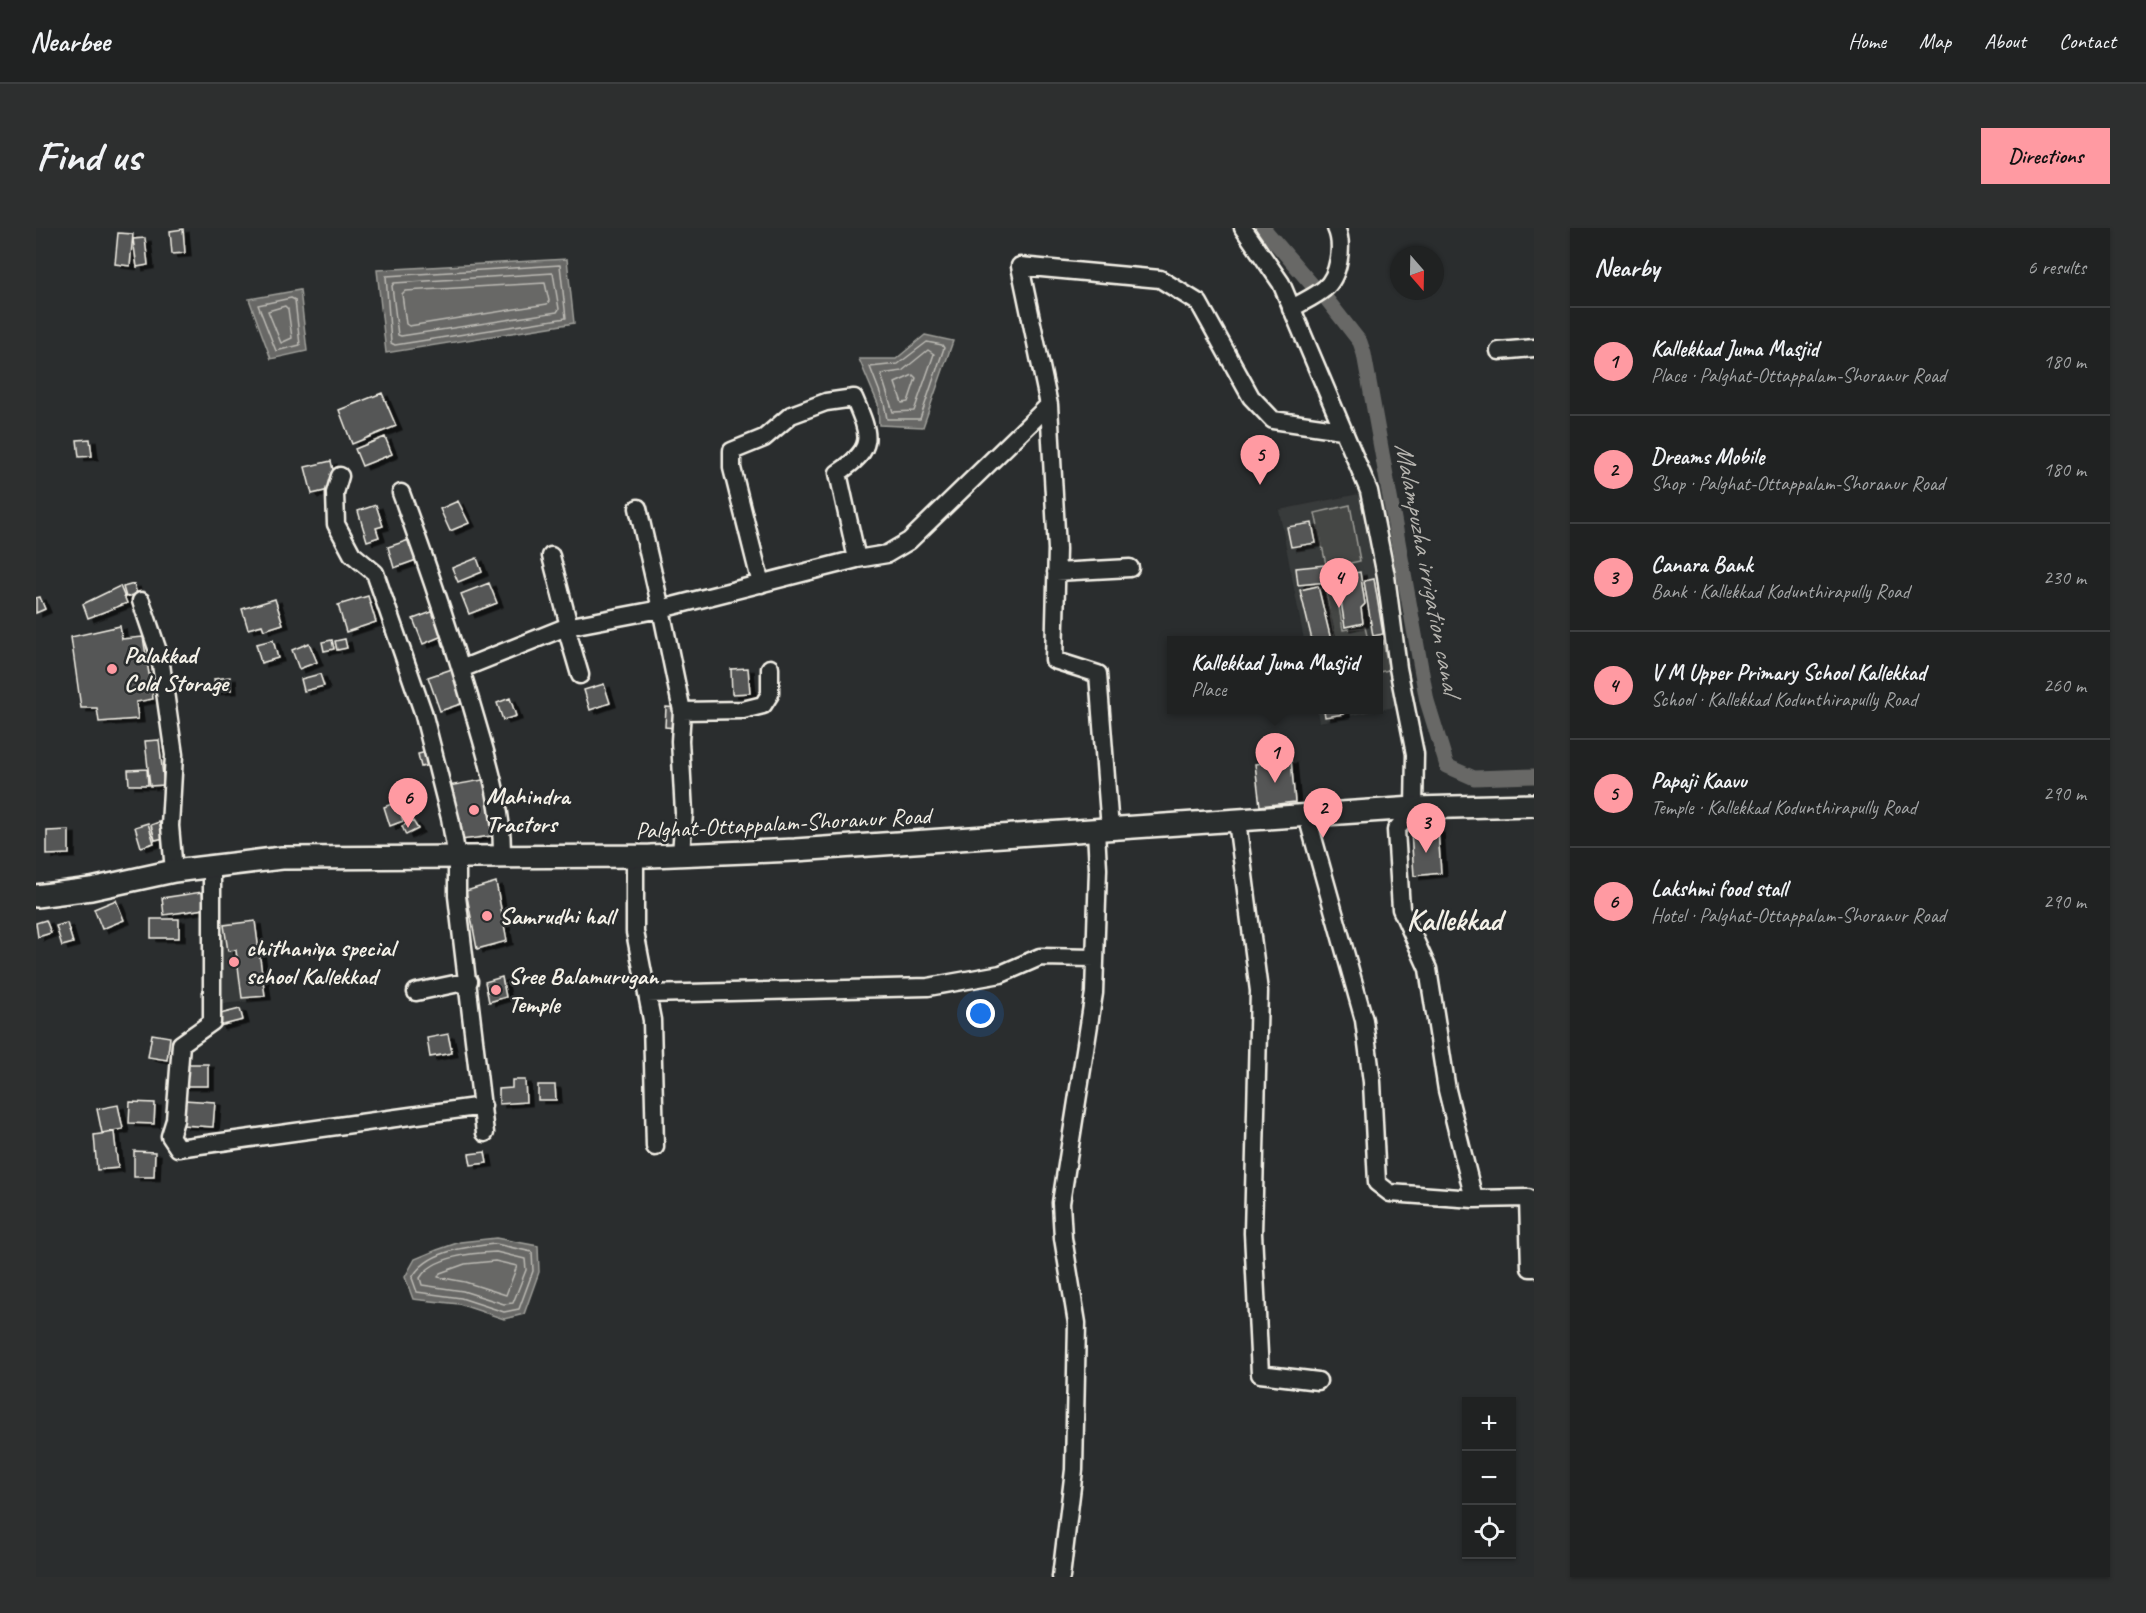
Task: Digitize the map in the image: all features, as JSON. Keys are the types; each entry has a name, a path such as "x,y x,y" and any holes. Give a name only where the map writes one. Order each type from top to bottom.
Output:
{"main road":[{"name":"Palghat-Ottappalam-Shoranur Road","path":"36,896 91,889 174,871 282,858 634,856 795,850 1414,808 1534,805"}],"street":[{"path":"1243,228 1281,283 1369,491 1386,576 1398,668 1415,754 1414,808 1396,830 1401,909 1428,969 1447,1090 1474,1199"},
{"path":"1291,309 1326,288 1339,260 1339,235 1336,228"},
{"path":"1061,1577 1074,1470 1077,1323 1063,1238 1061,1203 1094,993 1103,830 1098,674 1054,660 1056,572 1049,405 1020,266 1160,279 1199,303 1251,397 1273,420 1342,430"},
{"path":"1499,351 1534,348"},
{"path":"761,584 732,468 732,451 764,438 790,415 826,402 854,398 863,417 867,446 860,459 838,473 857,559"},
{"path":"461,669 568,627 661,609 857,559 886,554 909,541 1049,405"},
{"path":"340,476 335,493 336,524 352,554 375,573 423,712 450,819 457,857 457,896 469,981 485,1133"},
{"path":"401,493 461,669 494,784 502,827 502,857"},
{"path":"638,508 682,711 684,813 681,854"},
{"path":"551,556 580,675"},
{"path":"1056,572 1130,568"},
{"path":"141,601 159,657 174,755 170,826 174,871"},
{"path":"682,711 742,710 763,705 770,694 770,668"},
{"path":"1307,816 1364,1020 1372,1082 1377,1184 1390,1193 1474,1199 1528,1198 1530,1268 1534,1268"},
{"path":"1237,821 1259,991 1254,1233 1260,1374 1318,1382"},
{"path":"634,856 635,932 652,1020 655,1146"},
{"path":"212,866 212,1022 181,1044 175,1120 170,1136 178,1148 483,1106"},
{"path":"647,994 928,987 1001,974 1040,957 1095,958"},
{"path":"416,992 469,981"}],"shaded area":[{"path":"1359,494 1400,706 1383,709 1383,636 1303,636 1279,510"},
{"path":"1350,505 1360,561 1332,567 1343,630 1365,627 1367,636 1334,636 1324,585 1330,583 1315,513"},
{"path":"1383,642 1389,670 1383,671"},
{"path":"1318,714 1360,714 1319,722"},
{"name":"chithaniya special school Kallekkad","path":"248,921 253,1001 220,1004 215,923"}],"water":[{"path":"567,259 574,323 386,353 377,270"},
{"path":"300,290 307,351 271,359 249,299"},
{"path":"925,335 953,341 923,427 879,425 878,404 859,359 896,359"},
{"path":"496,1238 538,1246 539,1272 524,1314 504,1319 459,1304 413,1299 405,1277 415,1259 460,1242"}],"building":[{"path":"183,229 185,253 172,254 170,231"},
{"path":"118,233 133,234 130,266 115,264"},
{"path":"145,238 148,265 137,267 133,239"},
{"path":"382,393 396,426 352,444 339,410"},
{"path":"385,437 392,454 362,466 355,449"},
{"path":"90,439 92,456 79,457 77,440"},
{"path":"331,461 337,488 312,494 305,467"},
{"path":"458,501 469,523 450,531 440,509"},
{"path":"376,505 383,526 376,528 379,537 367,541 358,511"},
{"path":"1312,523 1316,543 1291,547 1287,527"},
{"path":"412,539 419,559 394,568 388,547"},
{"path":"477,558 482,572 458,582 452,568"},
{"path":"1325,565 1327,582 1298,585 1296,568"},
{"path":"1360,572 1365,604 1361,608 1363,623 1345,627 1337,576"},
{"path":"1374,579 1383,634 1373,636 1364,581"},
{"path":"489,583 497,603 469,614 461,594"},
{"path":"134,584 137,594 126,597 123,587"},
{"path":"120,586 127,603 88,618 83,604"},
{"path":"1318,586 1330,636 1311,636 1300,590"},
{"path":"368,596 376,622 346,632 338,605"},
{"path":"40,597 45,609 36,613 36,598"},
{"path":"275,599 283,624 264,630 262,625 248,629 242,609"},
{"path":"437,610 447,634 423,644 413,619"},
{"name":"Palakkad Cold Storage","path":"120,626 122,639 143,637 153,699 136,702 138,719 99,722 97,708 81,708 71,637"},
{"path":"345,639 347,648 337,650 335,641"},
{"path":"273,640 278,658 261,663 256,644"},
{"path":"332,640 334,649 324,651 322,642"},
{"path":"309,643 317,662 299,669 292,650"},
{"path":"458,667 469,701 440,711 428,677"},
{"path":"748,668 750,693 732,694 731,669"},
{"path":"320,674 324,686 304,691 301,679"},
{"path":"230,677 231,690 215,691 214,679"},
{"path":"604,684 610,703 590,710 584,690"},
{"path":"510,698 516,716 503,720 497,703"},
{"path":"666,707 676,708 675,728 665,727"},
{"path":"1325,714 1344,714 1325,717"},
{"path":"159,740 164,785 150,786 145,741"},
{"path":"431,751 434,764 421,767 418,754"},
{"path":"1291,760 1295,802 1260,806 1255,764"},
{"path":"147,769 148,785 129,785 128,770"},
{"name":"Mahindra Tractors","path":"488,779 499,835 461,840 448,786"},
{"path":"397,802 403,821 390,826 384,807"},
{"path":"413,821 418,829 406,835 402,826"},
{"path":"159,822 164,838 155,840 151,825"},
{"path":"148,823 154,843 141,847 135,827"},
{"path":"69,830 69,854 47,855 47,831"},
{"path":"1438,830 1441,873 1414,876 1411,832"},
{"name":"Samrudhi hall","path":"496,882 507,941 477,949 466,891"},
{"path":"202,892 204,909 164,915 162,898"},
{"path":"116,900 124,920 102,929 94,909"},
{"path":"151,919 179,919 179,938 151,938"},
{"path":"46,920 51,933 38,937 36,923"},
{"path":"255,921 265,996 242,998 236,950 228,951 224,925"},
{"path":"67,923 73,943 62,946 56,926"},
{"name":"Sree Balamurugan Temple","path":"502,977 506,997 489,1002 485,982"},
{"path":"240,1009 243,1020 219,1026 216,1015"},
{"path":"152,1034 170,1037 167,1060 148,1057"},
{"path":"448,1034 452,1053 430,1057 427,1038"},
{"path":"177,1064 208,1064 208,1086 176,1086"},
{"path":"512,1080 525,1080 526,1102 499,1104 499,1089 512,1088"},
{"path":"538,1085 555,1085 556,1100 538,1100"},
{"path":"184,1100 215,1102 213,1127 182,1125"},
{"path":"130,1102 155,1103 154,1124 129,1123"},
{"path":"118,1105 123,1129 102,1133 97,1109"},
{"path":"114,1132 118,1168 97,1170 94,1135"},
{"path":"134,1151 155,1152 154,1177 134,1177"},
{"path":"485,1152 487,1163 471,1165 469,1154"}],"waterway":[{"name":"Malampuzha irrigation canal","path":"1263,228 1314,287"},
{"name":"Malampuzha irrigation canal","path":"1328,301 1360,342 1364,354 1427,701 1447,766 1474,778 1534,776"}],"place":[{"name":"Papaji Kaavu","path":"1260,485"},
{"name":"V M Upper Primary School Kallekkad","path":"1339,608"},
{"name":"Palakkad Cold Storage","path":"112,669"},
{"name":"Kallekkad Juma Masjid","path":"1275,783"},
{"name":"Mahindra Tractors","path":"474,810"},
{"name":"Lakshmi food stall","path":"408,828"},
{"name":"Dreams Mobile","path":"1323,838"},
{"name":"Canara Bank","path":"1426,853"},
{"name":"Samrudhi hall","path":"487,916"},
{"name":"chithaniya special school Kallekkad","path":"234,962"},
{"name":"Sree Balamurugan Temple","path":"496,990"}],"district":[{"name":"Kallekkad","path":"1454,920"}]}
